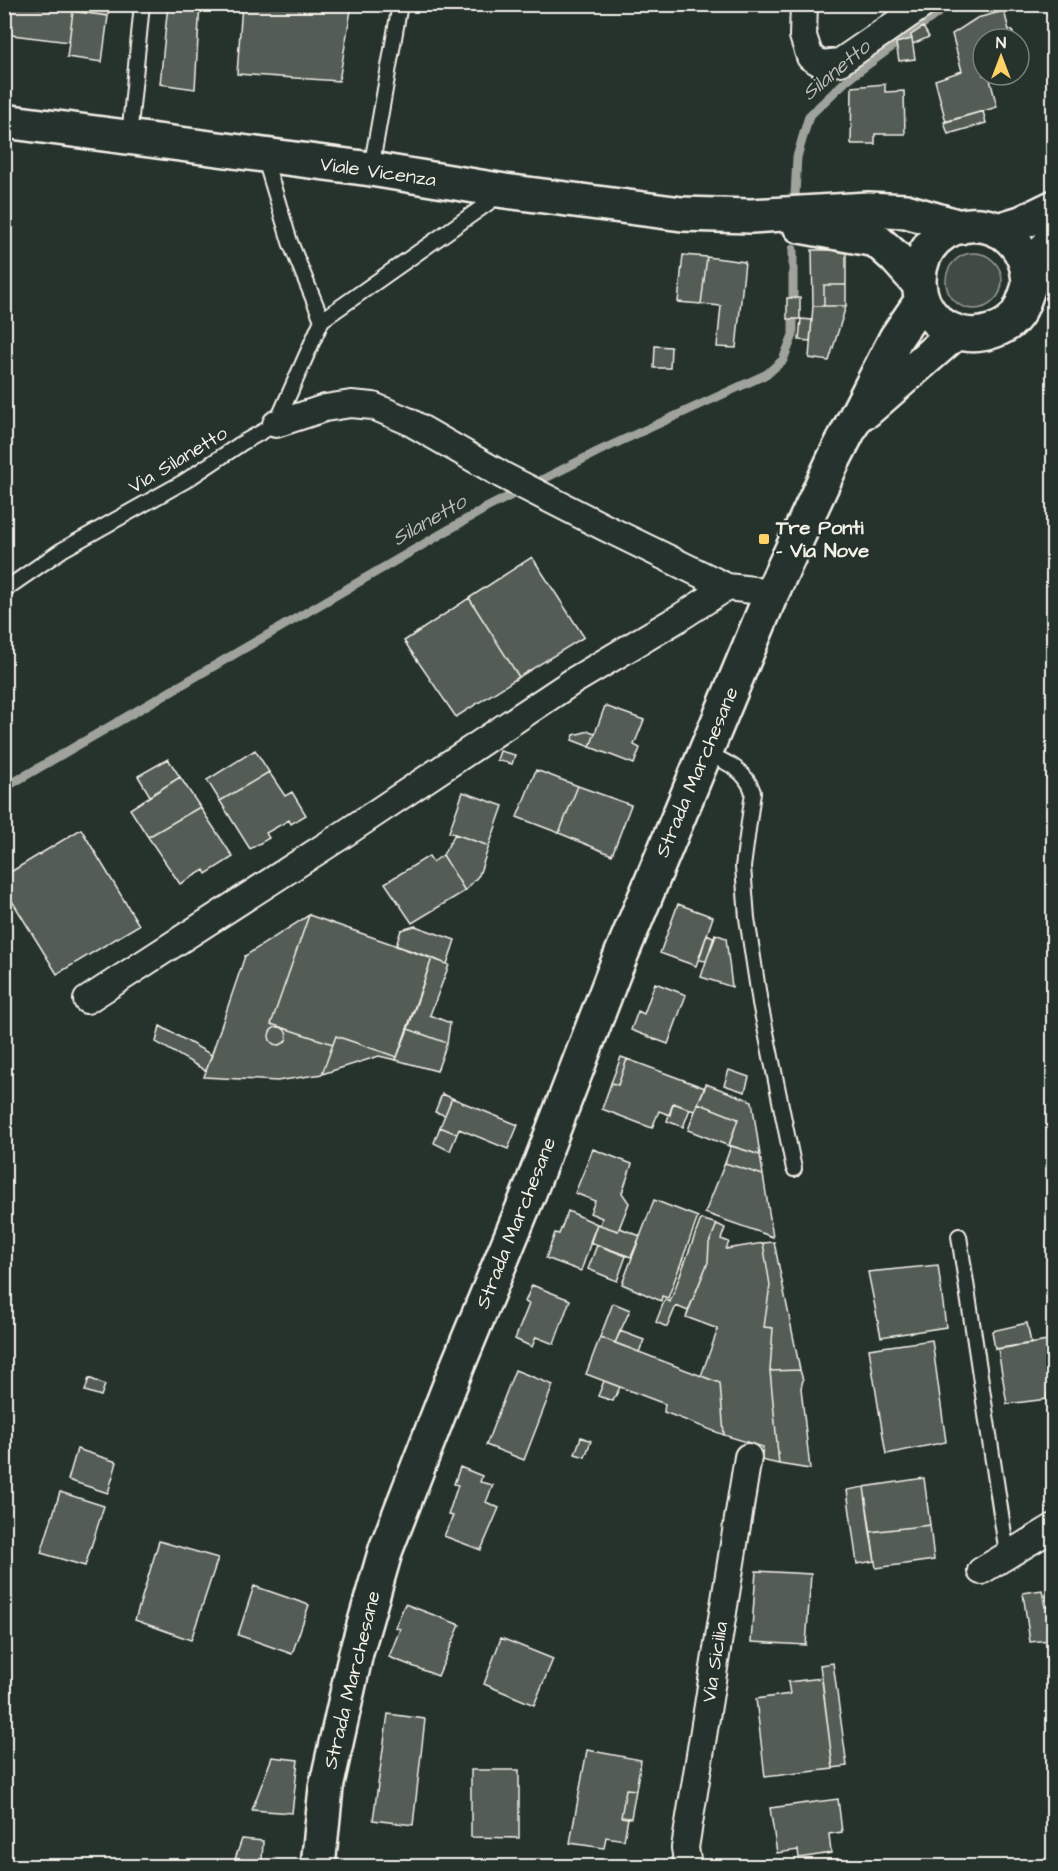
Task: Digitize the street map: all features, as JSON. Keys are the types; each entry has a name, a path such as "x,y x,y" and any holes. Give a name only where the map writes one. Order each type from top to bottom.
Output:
{"main road":[{"name":"Viale Vicenza","path":"4,121 682,214 751,216 878,210 906,211 960,226 984,225 998,230 1021,223 1053,207"},
{"name":"Viale Vicenza","path":"751,216 876,240 895,257 921,292 937,321 956,332"},
{"path":"921,292 923,259 933,242 941,235 960,226"},
{"path":"956,332 979,335 995,331 1014,318 1027,298 1029,284 1027,265 1015,242 998,230"},
{"path":"1029,284 1045,248 1053,238"},
{"name":"Strada Marchesane","path":"318,1866 326,1788 356,1653 386,1550 614,972 770,597 834,459 921,292"},
{"name":"Strada Marchesane","path":"855,419 956,332"}],"street":[{"path":"804,4 803,36 810,57 822,64 840,62 924,4"},
{"path":"276,424 325,408 351,404 373,406 408,422 603,528 727,586 753,590 770,597"},
{"path":"87,1000 341,836 574,681 679,618 727,586"},
{"name":"Via Sicilia","path":"688,1866 685,1848 748,1457"},
{"path":"981,1571 1053,1527"}],"lane":[{"path":"129,138 142,4"},
{"path":"371,170 400,4"},
{"path":"264,156 290,242 322,320"},
{"path":"276,424 322,320 505,191"},
{"name":"Via Silanetto","path":"4,590 62,550 185,481 242,443 276,424"},
{"path":"706,753 739,769 750,782 753,792 744,867 747,918 760,1003 794,1169"},
{"path":"959,1236 1007,1554"}],"shaded area":[{"path":"974,253 985,255 994,261 1000,270 1002,281 1000,292 994,301 985,307 974,309 963,307 954,301 948,292 946,281 948,270 954,261 963,255"}],"building":[{"path":"4,4 73,11 69,42 4,34"},
{"path":"16,4 109,4 108,16"},
{"path":"168,4 200,4 195,89 160,84"},
{"path":"242,4 352,4 339,81 237,74"},
{"path":"73,11 108,16 102,62 67,57"},
{"path":"1004,11 1008,27 971,27 971,87 992,87 997,107 946,122 935,80 962,71 952,34 977,18"},
{"path":"923,27 929,37 913,44 911,35"},
{"path":"912,39 915,59 899,61 896,43"},
{"path":"885,84 885,92 904,91 905,134 875,134 875,144 851,144 852,87"},
{"path":"983,111 986,123 948,134 944,122"},
{"path":"812,250 846,250 846,285 824,285 824,306 813,306"},
{"path":"683,255 707,257 701,304 678,302"},
{"path":"707,257 745,262 736,348 717,347 721,306 701,304"},
{"path":"824,285 846,285 846,306 824,306"},
{"path":"787,298 800,298 800,319 787,319"},
{"path":"813,306 846,306 829,361 809,358"},
{"path":"801,319 812,320 810,341 799,340"},
{"path":"655,346 671,347 670,368 654,368"},
{"path":"532,557 584,637 519,677 469,598"},
{"path":"469,598 519,677 456,717 404,641"},
{"path":"605,706 644,720 634,745 640,748 634,764 590,747"},
{"path":"589,731 595,733 590,747 572,740 574,735"},
{"path":"255,750 269,772 220,801 207,780"},
{"path":"500,751 515,755 512,764 497,760"},
{"path":"168,759 180,777 150,796 138,776"},
{"path":"536,770 578,786 559,833 517,817"},
{"path":"269,772 285,796 292,792 306,815 291,824 289,820 266,833 269,838 250,849 220,801"},
{"path":"180,777 200,807 148,837 130,809"},
{"path":"578,786 631,805 612,855 559,833"},
{"path":"463,792 503,806 489,846 449,832"},
{"path":"200,807 233,857 206,874 204,870 180,884 148,837"},
{"path":"81,829 139,925 57,974 4,888 4,876"},
{"path":"455,834 489,846 479,875 465,891 443,855"},
{"path":"443,855 465,891 412,923 385,883 429,856 433,862"},
{"path":"678,904 713,917 696,966 660,953"},
{"path":"309,915 271,1024 333,1044 322,1074 277,1081 204,1077 245,956"},
{"path":"309,915 432,958 397,1057 336,1036 333,1044 271,1024"},
{"path":"415,926 455,940 447,964 396,946 401,930"},
{"path":"707,934 715,938 706,961 699,960"},
{"path":"715,934 726,938 732,987 701,977"},
{"path":"432,958 449,965 430,1015 450,1023 447,1043 408,1029"},
{"path":"655,983 686,995 668,1044 631,1030 638,1011 644,1014"},
{"path":"160,1026 212,1055 206,1071 156,1042"},
{"path":"278,1027 284,1030 287,1036 284,1042 278,1045 272,1042 269,1036 272,1030"},
{"path":"408,1029 447,1043 437,1071 396,1060"},
{"path":"336,1036 397,1057 396,1060 379,1056 322,1074"},
{"path":"621,1057 627,1059 618,1085 611,1083"},
{"path":"627,1059 705,1088 694,1111 673,1103 670,1115 659,1111 652,1128 602,1109 611,1083 618,1085"},
{"path":"729,1070 749,1077 745,1092 724,1085"},
{"path":"706,1084 752,1101 760,1155 729,1145 738,1119 698,1103"},
{"path":"442,1094 452,1098 445,1115 435,1112"},
{"path":"452,1098 518,1125 508,1149 459,1129 457,1134 440,1127"},
{"path":"673,1103 690,1109 683,1127 667,1121"},
{"path":"698,1103 738,1119 729,1146 688,1130"},
{"path":"440,1127 457,1134 450,1151 434,1143"},
{"path":"731,1146 760,1155 763,1175 725,1163"},
{"path":"593,1149 632,1164 622,1193 629,1203 618,1231 600,1225 602,1218 590,1213 595,1201 575,1193"},
{"path":"725,1163 763,1175 773,1237 705,1213"},
{"path":"654,1200 698,1217 668,1298 662,1296 661,1301 622,1284"},
{"path":"568,1211 597,1224 581,1271 546,1258 555,1233 559,1234"},
{"path":"701,1219 717,1224 709,1243 708,1262 688,1311 676,1306 667,1327 656,1322 665,1299 670,1302"},
{"path":"597,1224 618,1231 620,1228 640,1236 631,1257 590,1242"},
{"path":"717,1224 725,1228 721,1239 729,1242 726,1249 763,1243 770,1285 764,1327 773,1328 770,1371 779,1464 761,1460 763,1447 724,1435 720,1383 701,1376 718,1329 686,1317 708,1262 709,1243"},
{"path":"774,1242 800,1370 770,1371 773,1328 764,1327 770,1285 763,1243"},
{"path":"597,1245 626,1256 617,1281 588,1269"},
{"path":"938,1265 946,1327 881,1337 868,1272"},
{"path":"532,1285 570,1300 554,1344 536,1337 532,1347 515,1339 529,1304 525,1302"},
{"path":"613,1303 630,1310 615,1343 600,1337"},
{"path":"1027,1323 1031,1343 995,1349 992,1331"},
{"path":"620,1331 644,1340 639,1352 615,1343"},
{"path":"600,1337 720,1383 724,1435 664,1412 665,1404 586,1374"},
{"path":"932,1340 946,1442 886,1454 869,1349"},
{"path":"1054,1340 1054,1394 1047,1394 1047,1399 1007,1404 998,1349"},
{"path":"515,1370 553,1385 524,1460 486,1445"},
{"path":"800,1370 803,1380 801,1388 810,1469 779,1464 770,1371"},
{"path":"89,1378 105,1385 101,1396 85,1391"},
{"path":"604,1381 620,1387 613,1401 598,1396"},
{"path":"581,1437 591,1441 585,1457 575,1454"},
{"path":"77,1449 117,1462 108,1493 68,1480"},
{"path":"460,1467 482,1476 480,1482 493,1485 486,1502 499,1508 481,1550 444,1536 453,1516 448,1515 458,1485 454,1484"},
{"path":"924,1478 930,1525 870,1532 864,1487"},
{"path":"864,1487 875,1561 857,1564 847,1490"},
{"path":"60,1492 104,1506 85,1566 41,1553"},
{"path":"930,1525 934,1560 876,1568 870,1532"},
{"path":"159,1541 218,1558 191,1640 135,1620"},
{"path":"756,1571 811,1574 806,1645 751,1642"},
{"path":"254,1586 309,1605 292,1654 238,1635"},
{"path":"1042,1590 1045,1607 1054,1605 1054,1633 1049,1634 1050,1640 1030,1642 1023,1593"},
{"path":"405,1604 460,1625 438,1676 389,1657 400,1629 395,1627"},
{"path":"501,1638 553,1659 534,1705 484,1684"},
{"path":"833,1663 847,1766 833,1768 820,1665"},
{"path":"822,1678 833,1769 765,1777 756,1699 790,1694 788,1682"},
{"path":"388,1714 425,1719 413,1825 373,1820"},
{"path":"587,1750 641,1760 636,1790 626,1789 621,1817 628,1818 624,1840 606,1837 604,1848 570,1843"},
{"path":"272,1757 298,1760 292,1813 252,1810"},
{"path":"471,1770 519,1770 519,1838 471,1837"},
{"path":"626,1789 636,1790 631,1818 621,1817"},
{"path":"838,1799 842,1832 829,1834 831,1853 799,1858 798,1850 777,1853 770,1808"},
{"path":"242,1839 263,1841 262,1861 235,1859"},
{"path":"235,1859 276,1862 276,1866 235,1866"}],"waterway":[{"name":"Silanetto","path":"795,195 797,157 809,116 847,80 950,4"},
{"name":"Silanetto","path":"4,788 486,508 599,451 767,374 783,360 793,335 793,249"}],"place":[{"name":"Tre Ponti - Via Nove","path":"764,539"}]}
